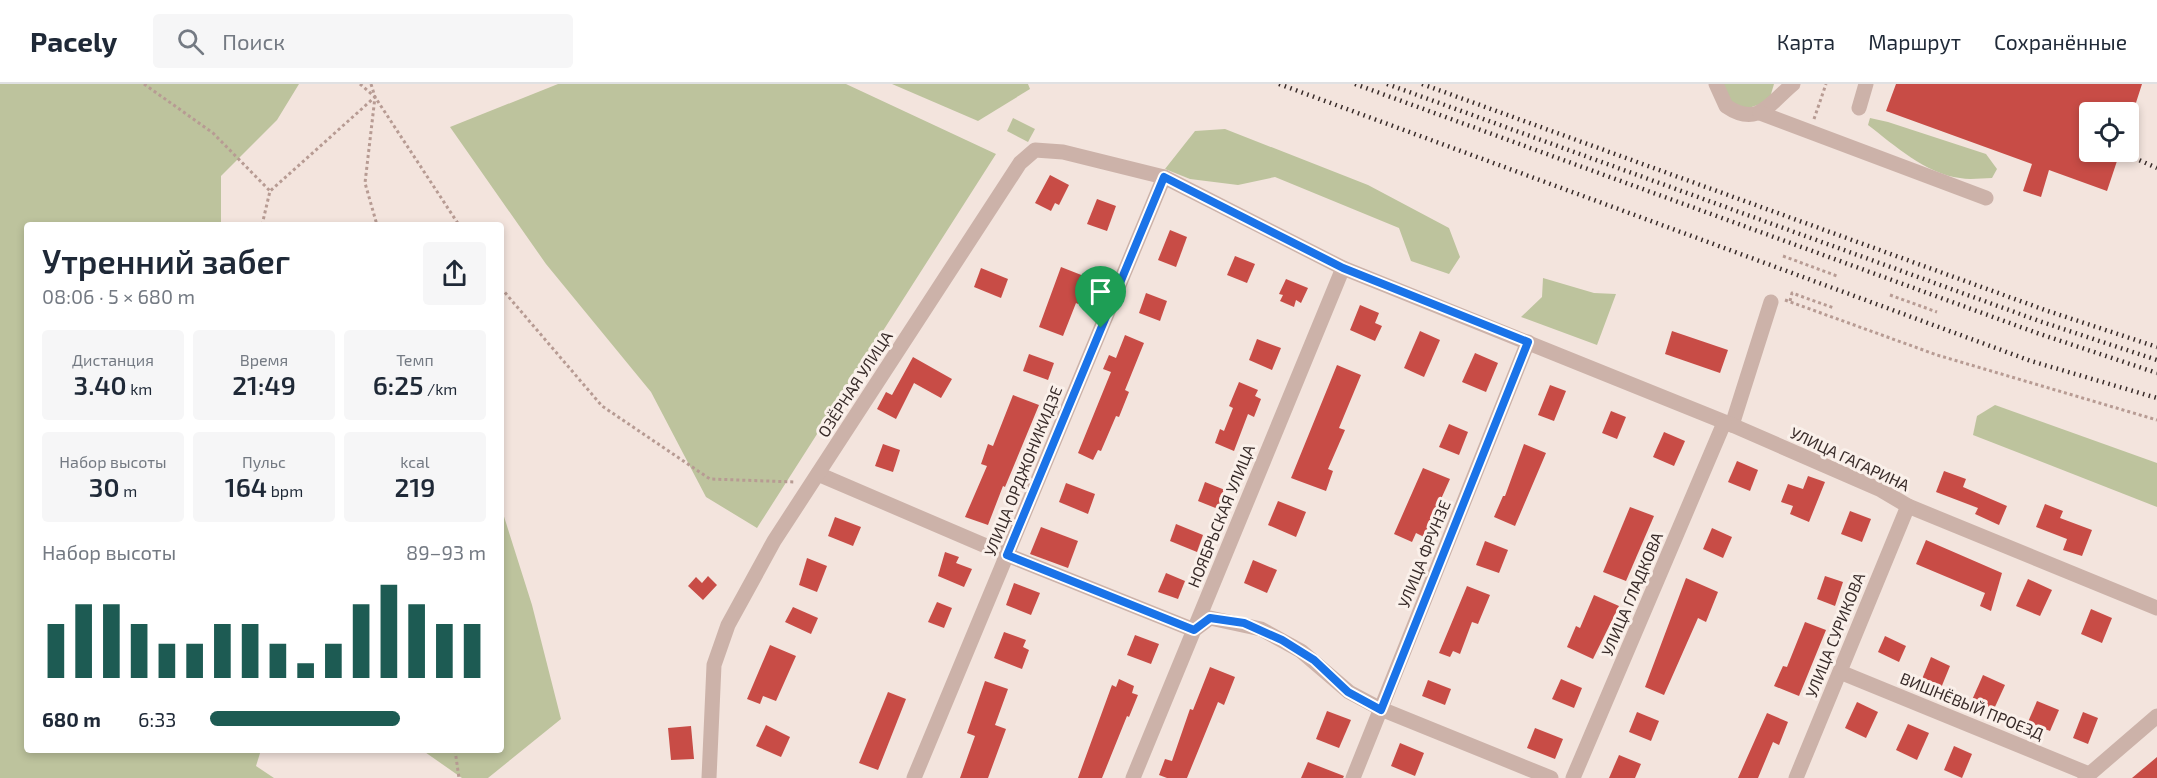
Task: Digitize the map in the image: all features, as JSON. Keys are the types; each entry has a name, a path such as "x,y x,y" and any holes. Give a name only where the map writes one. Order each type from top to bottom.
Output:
{"street":[{"path":"1716,84 1721,100 1733,111 1749,115 1760,113 1772,105 1781,90 1792,84"},
{"path":"1859,108 1866,84"},
{"path":"1760,113 1986,198"},
{"name":"ОЗЁРНАЯ УЛИЦА","path":"709,778 714,665 728,625 774,541 1020,163 1035,150 1063,152 1164,177"},
{"name":"УЛИЦА ГАГАРИНА","path":"1164,177 1343,268 1728,424 1881,490 1908,506 2157,608"},
{"name":"УЛИЦА ОРДЖОНИКИДЗЕ","path":"914,778 1164,177"},
{"name":"НОЯБРЬСКАЯ УЛИЦА","path":"1133,778 1343,268"},
{"name":"УЛИЦА ГЛАДКОВА","path":"1573,778 1728,424 1776,300"},
{"name":"УЛИЦА ФРУНЗЕ","path":"1353,778 1528,342"},
{"path":"815,481 1194,630 1210,618 1261,629 1301,651 1348,692 1381,710 1551,778"},
{"name":"УЛИЦА СУРИКОВА","path":"1796,778 1908,506"},
{"name":"ВИШНЁВЫЙ ПРОЕЗД","path":"1840,672 2087,776"},
{"path":"2087,776 2157,716"}],"path":[{"path":"144,84 213,133 270,191"},
{"path":"360,84 375,97 457,222"},
{"path":"371,84 375,97 365,183 376,222"},
{"path":"1819,106 1827,84"},
{"path":"263,222 270,191 375,97"},
{"path":"1783,256 1838,276"},
{"path":"504,292 602,406 710,479 815,481"},
{"path":"1790,302 1792,293 1834,308"},
{"path":"1890,295 1937,312"},
{"path":"1776,300 1790,302 1938,355 2157,420"},
{"path":"456,753 459,778"}],"green space":[{"path":"0,84 299,84 277,120 221,176 221,222 24,222 24,753 260,753 256,766 274,778 0,778"},
{"path":"558,84 846,84 996,154 757,528 706,497 651,392 546,264 450,127"},
{"path":"892,84 1028,84 1030,89 978,121"},
{"path":"1722,84 1774,84 1769,101 1746,109 1731,102"},
{"path":"1013,118 1035,129 1028,142 1007,131"},
{"path":"1870,118 1986,154 1997,169 1992,178 1972,179 1935,171 1900,150 1868,125"},
{"path":"1225,129 1368,185 1449,228 1460,257 1449,274 1411,261 1399,228 1275,177 1238,185 1190,179 1165,169 1195,131"},
{"path":"1543,278 1594,293 1616,294 1597,345 1521,317 1542,297"},
{"path":"1995,405 2157,463 2157,507 1973,435 1977,416"},
{"path":"504,516 532,605 561,719 488,778 462,778 426,753 504,753"}],"building":[{"path":"1896,84 2142,84 2136,102 2079,102 2079,162 2117,162 2107,191 2049,170 2041,197 2023,191 2032,164 1886,111"},
{"path":"1050,175 1069,185 1059,205 1055,203 1051,211 1035,203"},
{"path":"1097,199 1116,206 1107,231 1087,224"},
{"path":"1170,230 1187,237 1176,267 1158,260"},
{"path":"1235,256 1255,264 1247,283 1227,275"},
{"path":"1061,267 1089,278 1063,336 1039,327"},
{"path":"981,268 1008,279 1001,298 974,287"},
{"path":"1286,279 1308,288 1301,303 1296,300 1294,307 1280,301 1283,295 1279,294"},
{"path":"1146,293 1167,301 1160,321 1139,313"},
{"path":"1360,305 1379,313 1375,323 1382,326 1375,341 1350,330"},
{"path":"1420,331 1440,340 1424,377 1404,368"},
{"path":"1672,331 1728,350 1720,373 1665,354"},
{"path":"1125,335 1144,343 1125,390 1129,392 1119,417 1116,416 1101,451 1098,450 1093,460 1078,453 1111,372 1103,369 1109,355 1116,358"},
{"path":"1257,339 1281,348 1272,370 1249,360"},
{"path":"1475,353 1498,363 1486,392 1462,382"},
{"path":"1029,354 1054,363 1048,380 1023,371"},
{"path":"913,357 952,379 941,398 914,383 896,419 877,409 886,392 892,395"},
{"path":"1337,365 1361,375 1339,428 1345,430 1328,469 1333,471 1326,491 1291,478"},
{"path":"1239,382 1258,390 1255,396 1261,399 1254,417 1248,414 1234,451 1215,443 1220,429 1224,431 1233,408 1229,406"},
{"path":"1550,385 1566,391 1554,421 1538,415"},
{"path":"1013,395 1039,405 988,525 965,517 987,466 981,464 988,444 993,446"},
{"path":"1611,411 1626,417 1617,439 1602,433"},
{"path":"1449,424 1468,432 1459,455 1439,447"},
{"path":"1664,432 1685,441 1674,466 1653,457"},
{"path":"883,444 900,450 893,472 875,466"},
{"path":"1524,444 1546,453 1515,526 1494,517 1505,496"},
{"path":"1737,461 1758,470 1750,491 1728,482"},
{"path":"1423,468 1450,479 1424,537 1416,533 1412,542 1394,534"},
{"path":"1944,471 1966,479 1963,487 2007,506 1999,525 1975,514 1978,508 1936,492"},
{"path":"1808,476 1825,482 1809,522 1790,514 1793,506 1781,502 1788,484 1803,489"},
{"path":"1205,482 1225,490 1218,509 1198,501"},
{"path":"1066,483 1095,494 1088,514 1059,502"},
{"path":"1278,501 1306,512 1296,537 1268,525"},
{"path":"2045,504 2063,511 2060,518 2092,530 2082,556 2063,550 2067,539 2036,527"},
{"path":"1630,507 1654,516 1626,581 1603,572"},
{"path":"1850,511 1871,519 1862,542 1841,534"},
{"path":"835,517 861,527 853,546 828,536"},
{"path":"1176,524 1203,535 1197,552 1170,541"},
{"path":"1041,527 1078,541 1068,568 1030,554"},
{"path":"1712,528 1732,537 1723,558 1703,549"},
{"path":"1926,540 2002,573 1991,611 1980,606 1985,593 1916,564"},
{"path":"1485,541 1508,550 1499,573 1476,565"},
{"path":"945,552 959,557 956,563 972,569 964,587 938,576"},
{"path":"807,558 827,566 817,592 799,585"},
{"path":"1253,560 1277,570 1267,593 1244,583"},
{"path":"1166,573 1185,581 1178,599 1158,592"},
{"path":"708,576 717,585 703,600 688,586 696,577 702,583"},
{"path":"1825,576 1843,582 1835,606 1817,599"},
{"path":"1686,578 1718,592 1706,622 1698,618 1664,695 1645,687"},
{"path":"2028,579 2052,590 2040,616 2016,606"},
{"path":"1014,583 1040,593 1031,615 1006,605"},
{"path":"1467,586 1490,595 1478,624 1472,622 1460,654 1453,651 1450,657 1439,653"},
{"path":"1594,595 1619,606 1593,659 1567,647 1576,626 1580,628"},
{"path":"937,602 952,608 944,628 928,622"},
{"path":"793,607 818,618 811,634 785,622"},
{"path":"2091,609 2112,618 2102,643 2081,634"},
{"path":"1805,622 1826,630 1799,696 1774,686 1783,666 1787,667"},
{"path":"1004,632 1026,640 1023,647 1029,650 1022,669 994,658"},
{"path":"1135,635 1159,644 1151,664 1127,655"},
{"path":"1885,636 1906,646 1899,662 1878,652"},
{"path":"770,645 796,656 776,701 763,696 760,704 747,699"},
{"path":"1931,657 1950,666 1941,688 1922,679"},
{"path":"1210,667 1235,677 1224,705 1218,702 1187,778 1167,778 1159,775 1165,759 1172,761 1190,709 1193,710"},
{"path":"1983,675 2005,685 1994,709 1972,700"},
{"path":"1119,679 1134,686 1132,693 1138,695 1129,717 1127,716 1102,778 1078,778 1112,685 1116,687"},
{"path":"1561,679 1582,688 1574,708 1552,699"},
{"path":"1428,680 1451,689 1445,705 1422,696"},
{"path":"985,681 1008,689 995,725 1006,729 988,778 960,778 975,736 967,733"},
{"path":"888,692 906,699 878,770 859,763"},
{"path":"2037,701 2059,710 2050,731 2028,722"},
{"path":"1857,702 1878,712 1866,738 1845,728"},
{"path":"1327,711 1351,720 1339,748 1316,739"},
{"path":"1637,712 1659,721 1651,741 1629,732"},
{"path":"2083,712 2098,718 2088,744 2073,738"},
{"path":"1767,713 1788,722 1779,745 1773,742 1758,778 1738,778"},
{"path":"1908,724 1929,733 1917,760 1896,750"},
{"path":"766,725 790,737 781,757 756,746"},
{"path":"691,726 694,759 671,760 668,728"},
{"path":"1535,728 1563,739 1555,759 1527,748"},
{"path":"1400,743 1424,753 1415,776 1391,766"},
{"path":"1954,746 1972,754 1962,778 1944,770"},
{"path":"1619,755 1641,764 1635,778 1609,778"},
{"path":"2157,757 2157,778 2132,778"},
{"path":"1308,762 1344,776 1343,778 1301,778"}],"railway":[{"path":"1279,84 2031,361 2157,398"},
{"path":"1355,84 2037,333 2157,373"},
{"path":"1387,84 2042,322 2157,360"},
{"path":"1422,84 2045,310 2157,347"},
{"path":"2139,160 2157,168"}],"route":[{"path":"1164,177 1343,268 1528,342 1381,710 1348,692 1301,651 1261,629 1244,623 1210,618 1194,630 1007,555 1101,328 1164,177"}]}
